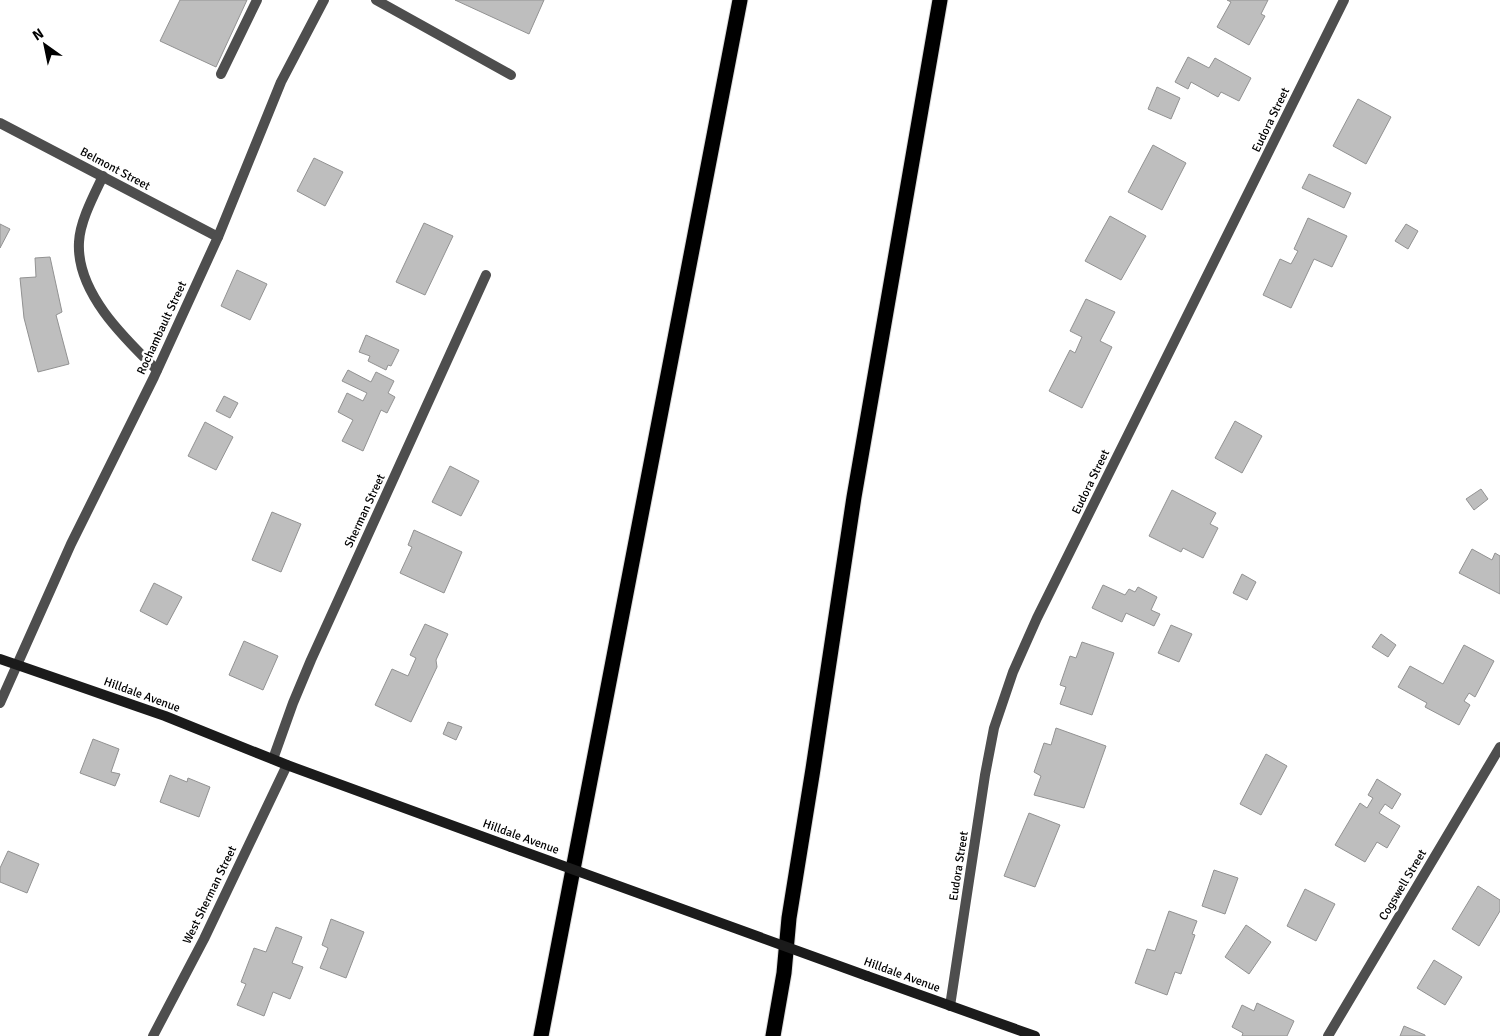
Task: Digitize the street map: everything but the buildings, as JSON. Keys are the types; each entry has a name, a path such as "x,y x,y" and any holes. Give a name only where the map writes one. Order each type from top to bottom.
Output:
{"highway":[{"path":"541,1036 740,0"},
{"path":"773,1036 784,974 789,918 854,497 940,0"}],"main road":[{"name":"Hilldale Avenue","path":"0,658 165,716 273,759 511,847 1035,1036"}],"street":[{"path":"221,74 257,0"},
{"name":"Rochambault Street","path":"0,702 70,544 157,370 218,237 281,82 324,0"},
{"path":"376,0 511,74"},
{"name":"Eudora Street","path":"950,1006 985,775 994,728 1013,672 1344,0"},
{"name":"Belmont Street","path":"0,123 218,237"},
{"path":"103,176 85,217 78,241 81,269 95,297 122,336 157,370"},
{"name":"Sherman Street","path":"273,759 311,660 486,276"},
{"name":"Cogswell Street","path":"1328,1036 1500,747"},
{"name":"West Sherman Street","path":"153,1036 204,939 287,764"}]}
